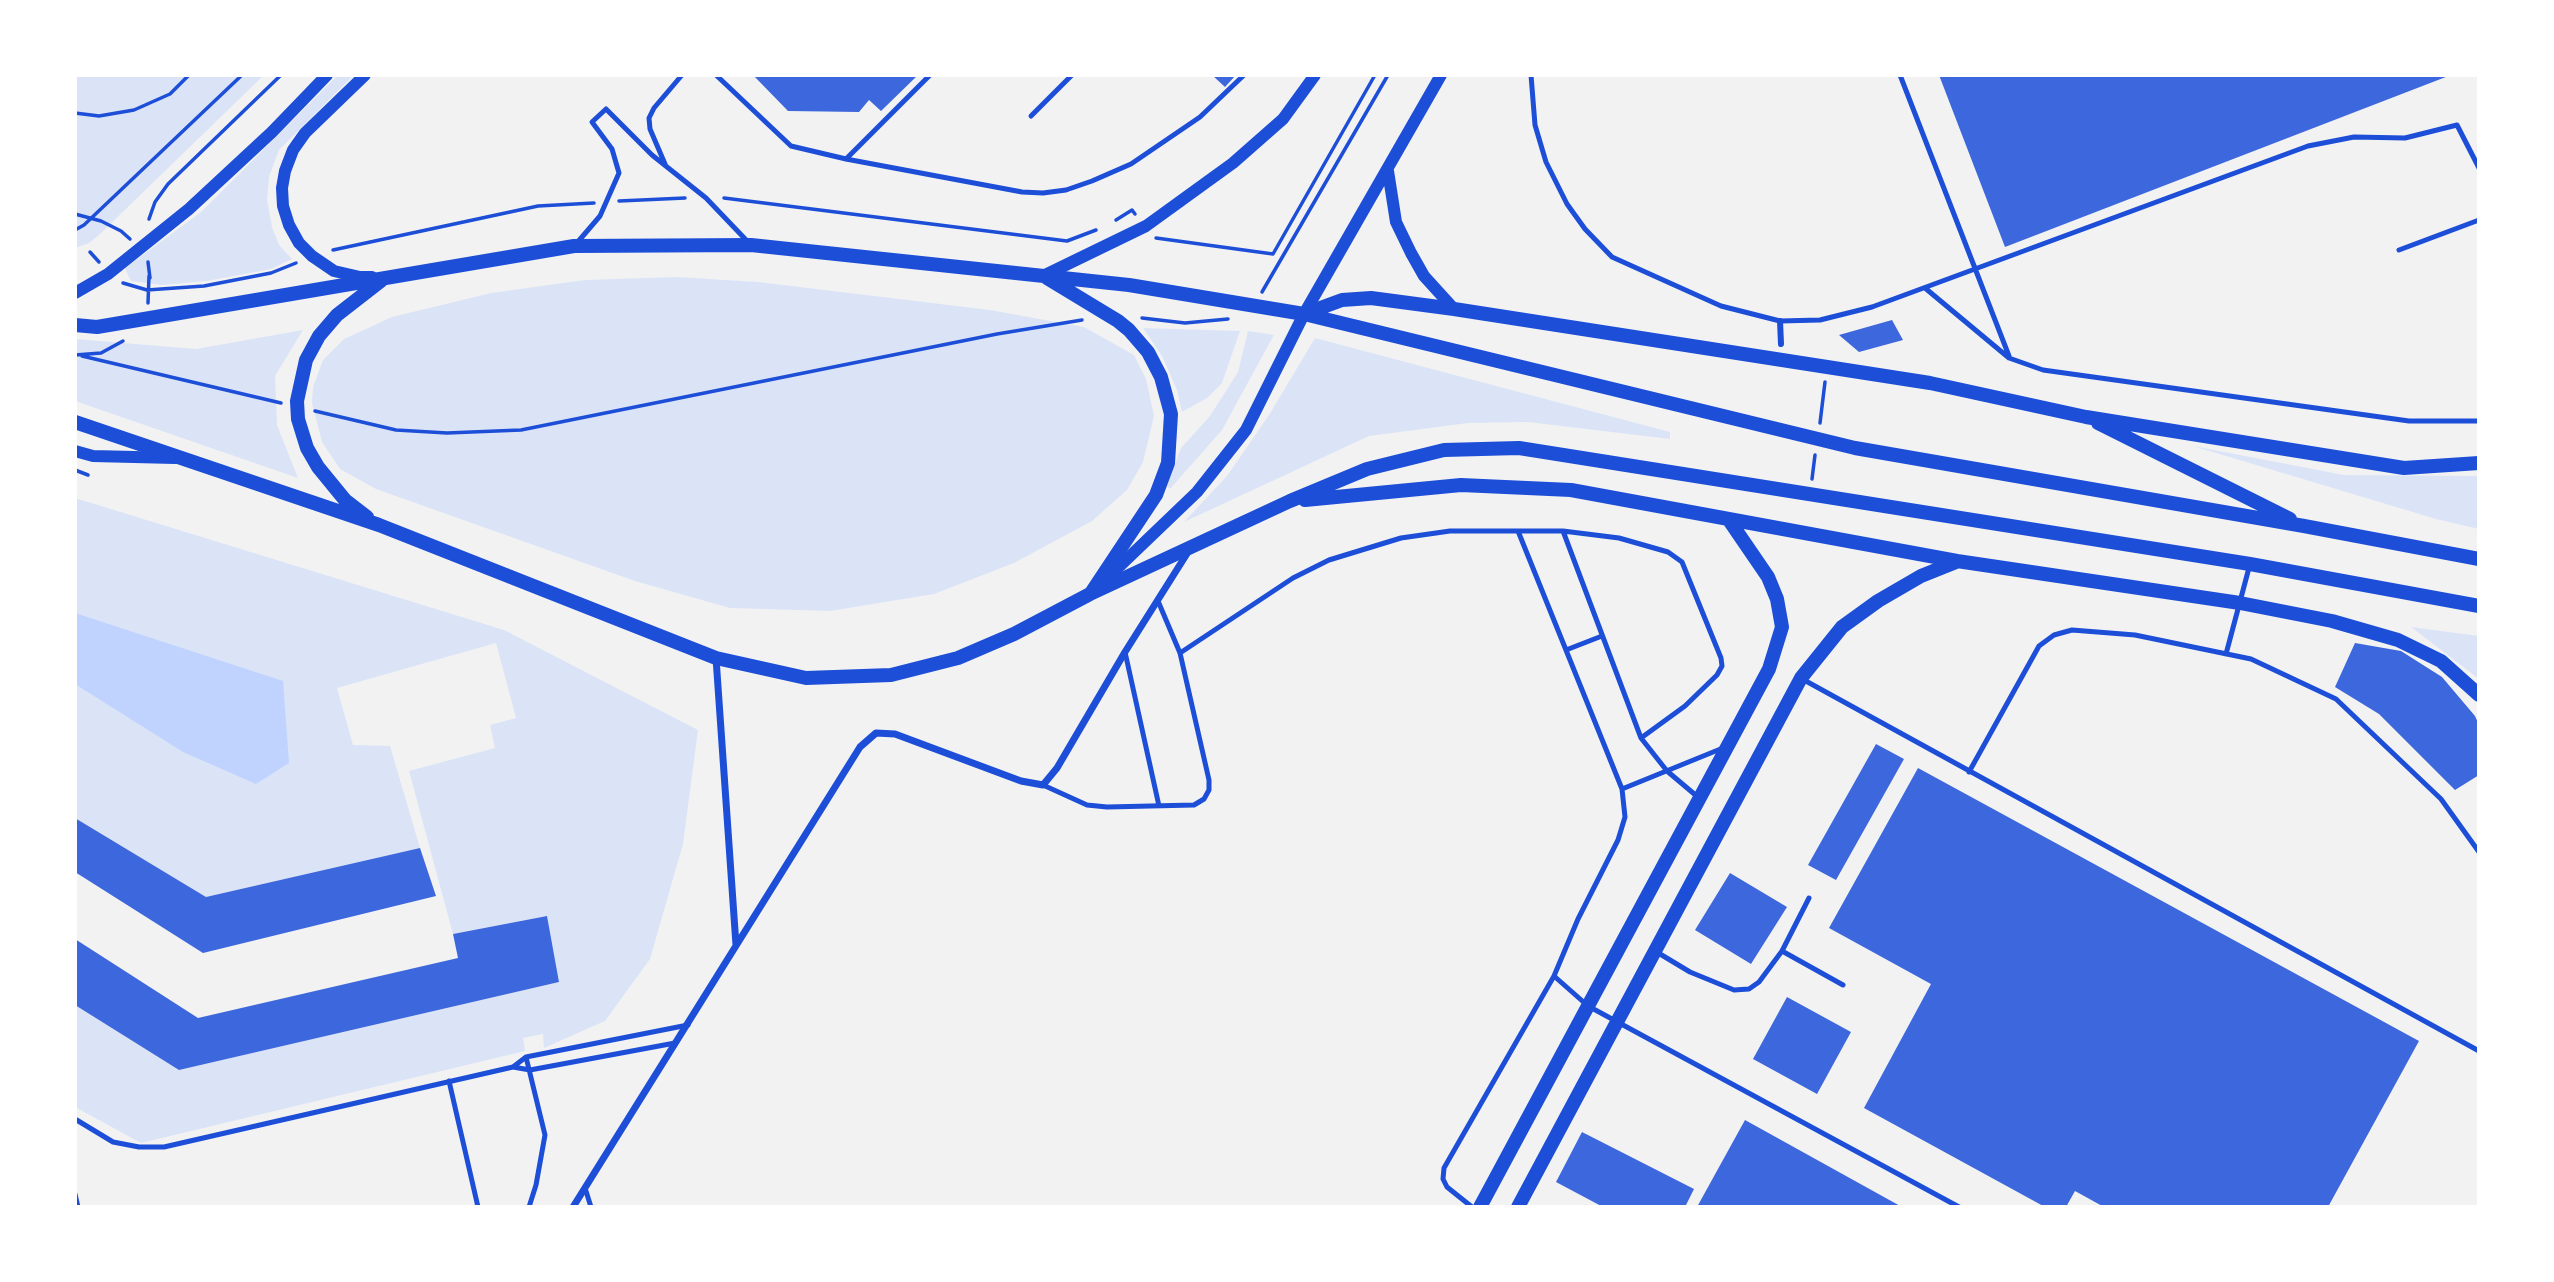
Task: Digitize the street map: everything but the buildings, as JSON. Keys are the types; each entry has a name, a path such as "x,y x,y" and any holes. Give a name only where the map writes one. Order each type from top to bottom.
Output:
{"main road":[{"path":"75,325 97,327 574,246 751,245 1129,285 1304,314 1855,448 2479,559"},
{"path":"1043,276 1129,330 1147,352 1161,377 1171,414 1168,463 1156,495 1090,594"},
{"path":"379,525 345,500 318,467 307,448 298,419 297,401 306,360 319,336 337,315 386,277"},
{"path":"1304,314 1342,300 1371,298 1930,383 2086,417 2404,468 2479,463"},
{"path":"2086,417 2304,526"},
{"path":"75,422 379,525 716,659 806,678 891,675 958,659 1290,501 1367,469 1444,450 1519,448 2250,564 2479,606"},
{"path":"1290,501 1461,485 1571,490 1957,561 2240,603 2332,621 2398,640 2441,661 2479,695"},
{"path":"1480,1207 1769,669 1782,627 1777,599 1768,577 1729,520"},
{"path":"1523,1205 1617,1022 1801,678 1842,627 1878,601 1921,576 1957,561"}],"street":[{"path":"75,293 108,274 189,209 272,132 327,75"},
{"path":"365,75 305,133 293,150 285,171 283,206 299,243 312,256 334,271 360,277 386,277"},
{"path":"1043,276 1146,226 1222,171 1283,119 1315,75"},
{"path":"1090,594 1197,492 1246,430 1304,314 1441,75"},
{"path":"1388,171 1396,222 1410,253 1424,276 1454,309"},
{"path":"1780,321 1780,344"},
{"path":"75,451 93,456 183,458"},
{"path":"573,1207 860,747 876,733 895,734 1021,781 1044,785 1057,768 1191,547"},
{"path":"716,659 736,945"}],"lane":[{"path":"667,166 650,129 649,118 654,108 682,75"},
{"path":"716,75 791,146 1022,192 1043,193 1066,190 1131,164 1200,117 1244,75"},
{"path":"846,159 930,75"},
{"path":"1031,116 1072,75"},
{"path":"1531,75 1535,125 1546,162 1567,204 1585,229 1612,257 1721,306 1780,321 1820,320 1872,307 2308,146 2354,137 2405,138 2457,125 2479,168"},
{"path":"1900,75 2009,358"},
{"path":"574,246 600,216 619,173 612,149 592,122 606,109 629,134 706,198 751,245"},
{"path":"2399,250 2479,220"},
{"path":"1925,288 2009,358 2043,370 2395,419 2479,421"},
{"path":"1180,653 1293,578 1329,560 1401,538 1450,531 1563,531 1619,538 1675,555 1682,562 1722,666 1717,675 1685,706 1641,738"},
{"path":"1472,1207 1447,1187 1443,1179 1444,1168 1554,976 1578,919 1618,840 1625,817 1622,789 1518,531"},
{"path":"1563,531 1641,738 1667,771 1700,798"},
{"path":"2226,653 2250,564"},
{"path":"1044,785 1087,805 1107,807 1194,805 1203,799 1209,790 1180,653 1158,601"},
{"path":"1969,772 2039,646 2054,635 2073,630 2134,635 2252,659 2336,699 2441,799 2479,852"},
{"path":"1566,650 1602,636"},
{"path":"1125,652 1159,806"},
{"path":"1801,678 2479,1051"},
{"path":"1622,789 1728,746"},
{"path":"1655,951 1690,972 1734,990 1749,989 1759,982 1782,951 1810,898"},
{"path":"1782,951 1843,985"},
{"path":"1554,976 1588,1006 1959,1207"},
{"path":"513,1067 526,1057 688,1025"},
{"path":"75,1119 113,1142 139,1147 164,1147 513,1067 530,1070 676,1043"},
{"path":"526,1057 545,1135 536,1185 528,1207"},
{"path":"449,1082 478,1207"},
{"path":"585,1188 591,1207"},
{"path":"75,1195 78,1207"}],"path":[{"path":"75,113 99,116 134,110 170,94 189,75"},
{"path":"75,230 84,225 242,75"},
{"path":"148,223 155,202 168,184 281,75"},
{"path":"1156,239 1273,254 1375,75"},
{"path":"1262,292 1388,75"},
{"path":"75,214 101,221 121,231 135,245"},
{"path":"146,258 150,278 146,309"},
{"path":"1136,318 1185,323 1232,318"},
{"path":"304,408 396,430 447,433 521,430 998,334 1086,319"},
{"path":"82,356 114,348 131,334"},
{"path":"75,355 291,405"},
{"path":"75,470 88,475"}],"shaded area":[{"path":"75,75 264,75 99,235 89,243 75,248"},
{"path":"338,75 354,75 279,150 269,177 267,200 272,227 279,245 292,259 271,269 207,281 161,285 131,281 125,268 201,212"},
{"path":"677,277 758,282 990,310 1084,327 1134,355 1146,379 1154,416 1143,462 1127,490 1092,521 1014,563 934,594 830,611 730,608 635,581 376,489 340,469 322,442 312,403 313,387 323,360 344,339 392,317 491,293 585,280"},
{"path":"1143,328 1240,331 1222,383 1207,398 1182,412 1177,390 1162,356"},
{"path":"303,330 275,376 277,425 298,478 75,401 75,339 196,349"},
{"path":"1248,331 1274,335 1222,430 1170,489 1167,486 1181,448 1210,416 1238,372"},
{"path":"1315,338 1670,432 1670,439 1528,422 1468,423 1369,436 1184,522 1227,476 1269,415"},
{"path":"2193,446 2344,475 2479,476 2479,529 2436,519"},
{"path":"75,498 504,630 698,730 683,844 650,959 605,1021 544,1048 543,1034 523,1038 525,1051 141,1143 75,1107 75,1005 179,1070 559,982 547,916 453,934 409,771 495,748 490,725 516,718 496,643 337,688 353,745 390,746 420,848 206,897 75,818"},
{"path":"2411,627 2479,636 2479,679"}],"water":[{"path":"75,613 283,681 289,763 256,784 183,752 75,684"}]}
